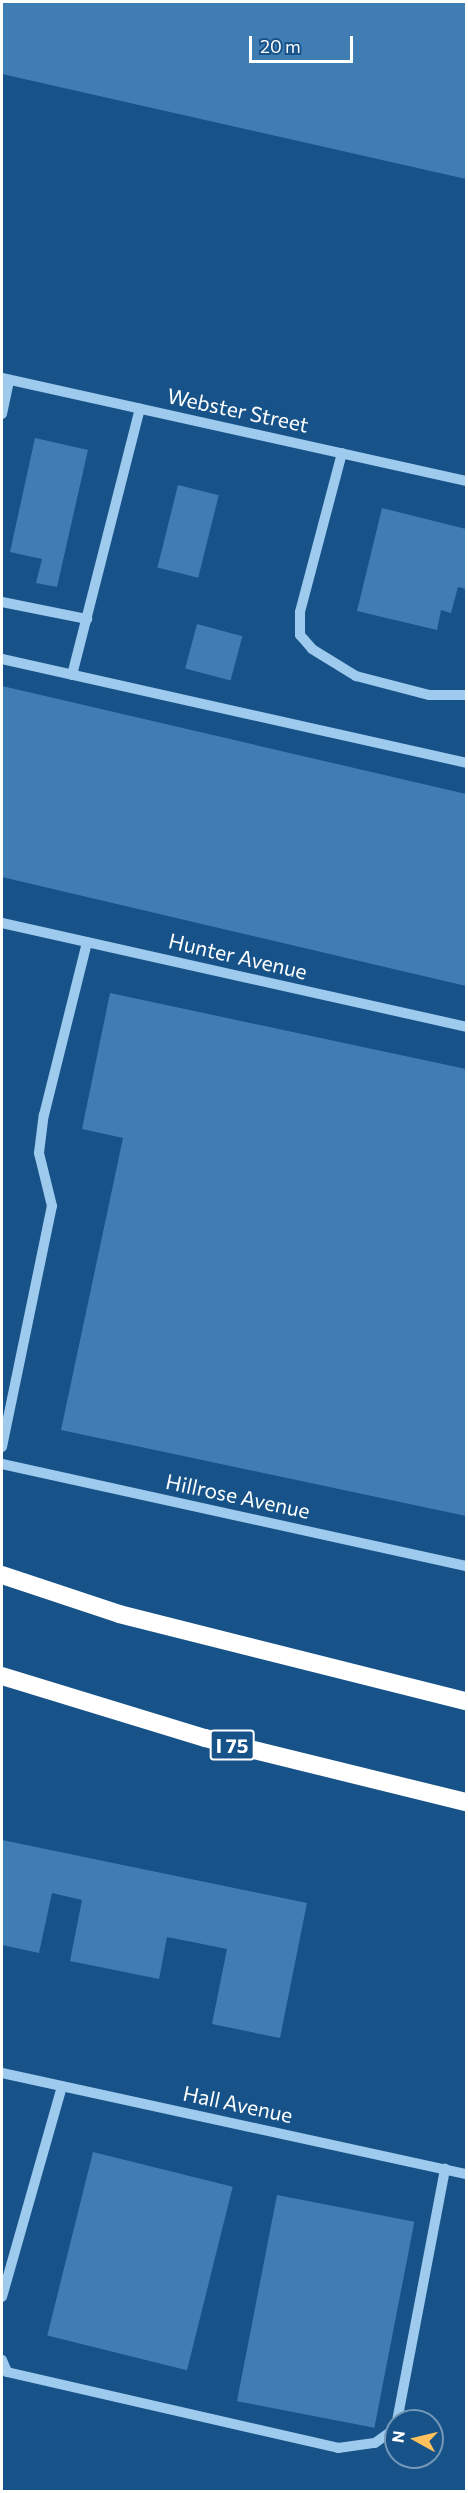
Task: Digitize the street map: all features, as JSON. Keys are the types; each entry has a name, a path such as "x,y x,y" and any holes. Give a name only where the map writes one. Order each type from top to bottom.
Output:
{"highway":[{"path":"2,1575 119,1614 466,1701"},
{"name":"I 75","path":"2,1676 205,1738 466,1802"}],"street":[{"name":"Webster Street","path":"5,379 466,481"},
{"path":"2,414 5,379"},
{"path":"72,675 140,409"},
{"path":"342,453 300,612 300,635 312,649 356,676 429,695 466,695"},
{"path":"2,603 87,619"},
{"path":"2,659 466,763"},
{"name":"Hunter Avenue","path":"2,923 466,1028"},
{"path":"2,1447 52,1206 39,1153 44,1115 87,942"},
{"name":"Hillrose Avenue","path":"2,1464 466,1566"},
{"name":"Hall Avenue","path":"2,2073 466,2174"},
{"path":"2,2297 62,2086"},
{"path":"399,2409 445,2169"},
{"path":"2,2360 7,2372 338,2448 375,2443 384,2437"}],"building":[{"path":"2,2 466,2 466,179 2,74"},
{"path":"35,438 88,450 57,587 36,583 42,559 10,552"},
{"path":"178,485 219,495 198,578 157,567"},
{"path":"382,508 466,529 466,589 458,587 451,613 441,610 437,630 357,611"},
{"path":"197,624 242,636 230,681 185,668"},
{"path":"2,686 466,794 466,986 2,877"},
{"path":"110,993 466,1069 466,1516 61,1430 123,1138 82,1129"},
{"path":"2,1840 307,1903 280,2038 212,2024 227,1949 167,1937 159,1979 70,1961 82,1900 52,1893 39,1953 2,1945"},
{"path":"93,2152 233,2187 187,2370 47,2335"},
{"path":"277,2195 414,2222 374,2428 237,2401"}]}
